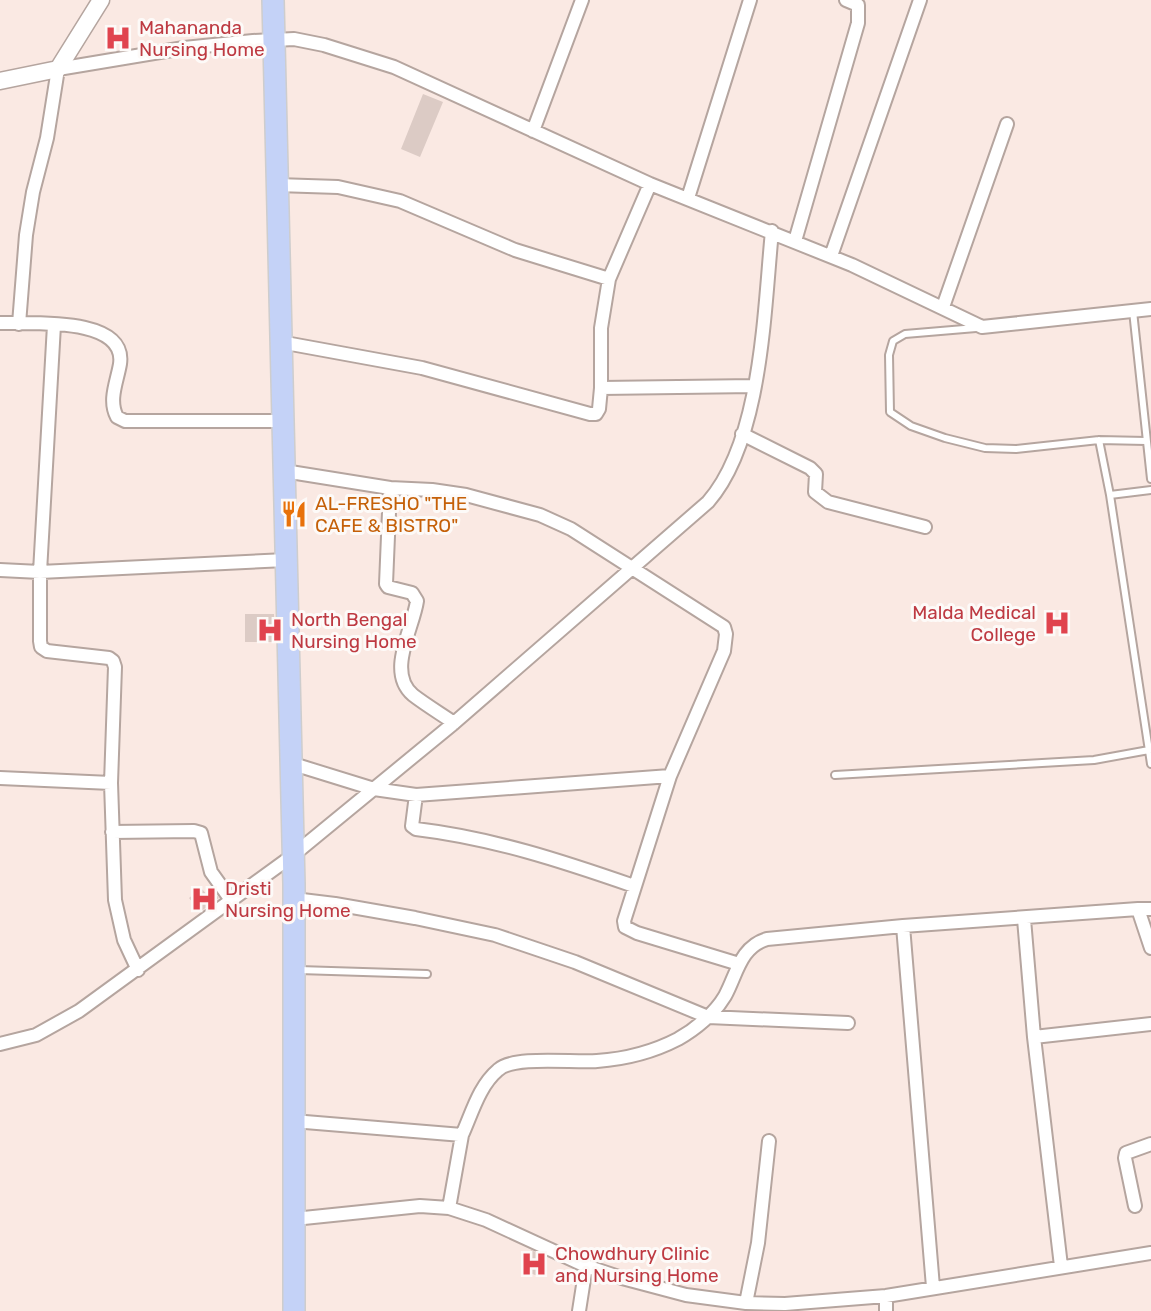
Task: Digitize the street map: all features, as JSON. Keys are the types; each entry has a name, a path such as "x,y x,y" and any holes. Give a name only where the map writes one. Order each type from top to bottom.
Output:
{"main road":[{"path":"273,0 294,899 294,1311"}],"street":[{"path":"19,324 26,235 47,138 58,69 102,0"},
{"path":"533,131 582,0"},
{"path":"688,198 750,0"},
{"path":"795,241 858,23 858,5 846,0"},
{"path":"831,256 920,0"},
{"path":"0,81 184,48 295,39 363,56 394,67 650,184 831,256 982,327 1151,309"},
{"path":"943,307 1007,124"},
{"path":"280,342 422,368 596,414 600,409 601,328 609,279 650,184"},
{"path":"277,185 338,187 391,198 515,250 609,279"},
{"path":"0,1044 36,1035 79,1011 292,856 454,723 708,502 729,471 755,386 772,231"},
{"path":"0,323 54,325 96,331 113,339 120,353 113,403 117,417 125,421 283,421"},
{"path":"54,325 40,572 41,647 47,651 101,656 113,661 115,667 111,783 115,900 124,940 138,970"},
{"path":"601,387 755,386"},
{"path":"742,434 810,468 816,474 815,492 828,502 925,527"},
{"path":"284,471 390,488 466,495 540,515 571,529 724,627 724,651 670,776 624,921 625,927 630,931 739,964"},
{"path":"390,488 386,584 388,587 412,593 417,601 401,671 412,694 454,723"},
{"path":"0,570 40,572 286,560"},
{"path":"290,763 374,789 416,795 670,776"},
{"path":"0,778 111,783"},
{"path":"416,795 411,820 416,829 509,846 634,886"},
{"path":"112,832 201,833 211,872 232,900"},
{"path":"294,899 402,915 495,935 575,962 708,1017 848,1023"},
{"path":"449,1208 461,1135 485,1084 500,1068 525,1062 597,1061 643,1054 679,1038 708,1017 724,998 739,964 755,943 767,939 903,926 1144,909 1151,948"},
{"path":"1024,919 1034,1037 1061,1266"},
{"path":"903,926 933,1287"},
{"path":"1034,1037 1151,1024"},
{"path":"293,1121 461,1135"},
{"path":"746,1303 758,1244 769,1141"},
{"path":"1135,1206 1126,1153 1151,1144"},
{"path":"294,1219 420,1206 449,1208 486,1220 586,1266 687,1295 746,1303 785,1304 886,1296 1151,1253"},
{"path":"579,1311 586,1266"},
{"path":"886,1296 886,1311"}],"lane":[{"path":"1133,310 1151,480"},
{"path":"982,327 905,334 893,341 889,355 890,412 911,426 985,448 1016,449 1099,440 1146,441"},
{"path":"1099,440 1110,495 1151,764"},
{"path":"1110,495 1151,490"},
{"path":"835,775 1094,760 1149,750"},
{"path":"294,969 427,974"}],"building":[{"path":"423,94 443,102 420,157 401,149"},
{"path":"245,614 274,614 275,642 245,642"},
{"path":"201,888 209,897 215,893 219,898 200,912 189,898"},
{"path":"531,1250 544,1256 538,1276 524,1271"}],"place":[{"name":"Mahananda Nursing Home","path":"118,38"},
{"name":"AL-FRESHO \"THE CAFE & BISTRO\"","path":"294,514"},
{"name":"Malda Medical College","path":"1057,623"},
{"name":"North Bengal Nursing Home","path":"270,630"},
{"name":"Dristi Nursing Home","path":"204,899"},
{"name":"Chowdhury Clinic and Nursing Home","path":"534,1264"}]}
